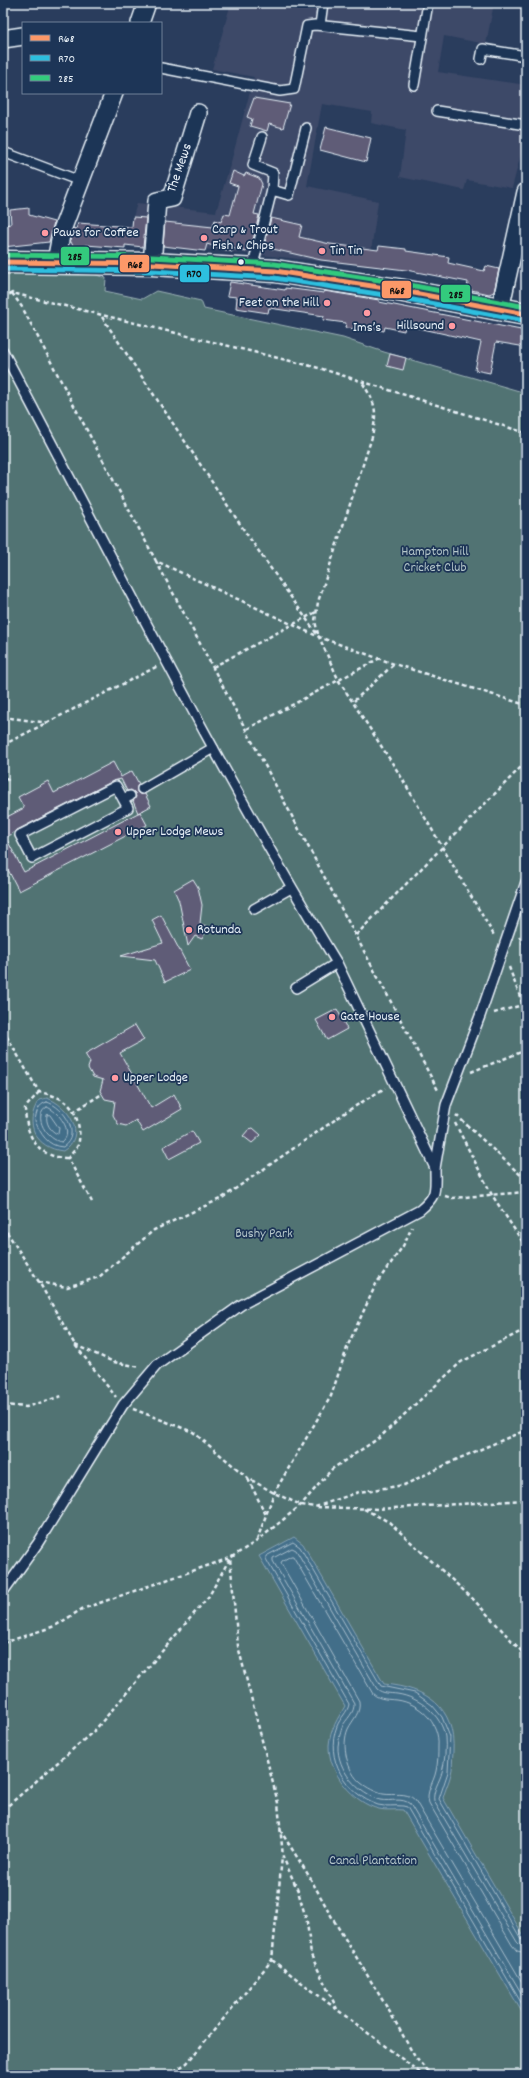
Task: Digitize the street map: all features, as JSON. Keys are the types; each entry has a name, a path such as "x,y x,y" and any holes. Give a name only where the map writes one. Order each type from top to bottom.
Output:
{"main road":[{"path":"3,262 56,261 152,264 275,271 398,290 526,314"}],"street":[{"path":"140,22 147,3"},
{"path":"3,39 22,36"},
{"path":"56,261 62,230 114,94"},
{"name":"The Mews","path":"152,264 157,202 172,198 198,113"},
{"path":"500,309 522,227 526,192"}],"lane":[{"path":"320,25 323,3"},
{"path":"414,84 428,3"},
{"path":"162,68 280,91 294,89 306,26 320,25 422,36"},
{"path":"481,59 483,48 526,56"},
{"path":"437,111 526,125"},
{"path":"272,190 289,195 306,128"},
{"path":"252,269 272,190 274,173 253,165 262,137"},
{"path":"3,152 80,181"},
{"path":"3,351 213,748 291,888 336,963 435,1168"},
{"path":"142,789 213,748"},
{"path":"116,786 126,797 128,808 32,858 20,835 116,786"},
{"path":"3,1592 38,1543 123,1405 157,1365 241,1305 420,1210 431,1201 435,1192 435,1168 446,1105 458,1077 480,1016 526,882"},
{"path":"254,909 291,888"},
{"path":"296,988 336,963"}],"path":[{"path":"3,298 12,293 102,317 319,368 526,433"},
{"path":"12,293 22,307 156,561 247,729 492,1195 526,1247"},
{"path":"102,317 246,533 319,637 339,681 354,701 400,775 503,950 526,1013"},
{"path":"319,637 315,622 318,611 318,602 372,437 376,414 372,398 361,382"},
{"path":"156,561 319,637 394,664 526,705"},
{"path":"214,667 318,611"},
{"path":"247,729 380,658"},
{"path":"3,745 49,723 167,661"},
{"path":"354,701 394,664"},
{"path":"3,718 49,723"},
{"path":"356,935 526,762"},
{"path":"3,771 8,780"},
{"path":"480,1016 526,1004"},
{"path":"3,1030 39,1092 51,1095 68,1104 73,1112 80,1130 78,1145 68,1158"},
{"path":"458,1077 526,1050"},
{"path":"39,1282 67,1287 99,1277 154,1230 222,1198 349,1110 394,1082"},
{"path":"39,1092 25,1108 25,1123 31,1138 45,1154 56,1158 68,1158"},
{"path":"73,1112 102,1094"},
{"path":"446,1105 526,1180"},
{"path":"68,1158 92,1202"},
{"path":"435,1192 452,1198 526,1192"},
{"path":"256,1541 267,1516 274,1494 331,1396 348,1345 376,1284 403,1246 420,1210"},
{"path":"3,1226 39,1282 75,1345 123,1405 193,1432 248,1478 274,1494 300,1505 364,1509 526,1500"},
{"path":"3,1237 10,1238"},
{"path":"3,1643 56,1626 82,1610 230,1558 256,1541 300,1505 332,1469 379,1438 461,1362 526,1329"},
{"path":"75,1345 114,1362 135,1368 157,1365"},
{"path":"3,1405 26,1407 62,1396"},
{"path":"315,1507 358,1492 404,1485 460,1458 526,1430"},
{"path":"248,1478 267,1516"},
{"path":"364,1509 389,1522 473,1599 526,1656"},
{"path":"3,1810 95,1730 209,1596 230,1558"},
{"path":"168,2075 187,2063 272,1960 282,1856 278,1803 238,1646 230,1558"},
{"path":"280,1830 310,1876 333,1919 391,2014 415,2057 431,2075"},
{"path":"282,1856 298,1891 307,1922 311,1955 336,2010"},
{"path":"272,1960 423,2075"}],"shaded area":[{"path":"231,3 494,3 486,44 444,36 438,72 526,85 526,135 512,188 467,180 464,190 400,177 406,130 371,123 372,112 322,104 307,186 378,201 369,266 126,241 137,203 216,212 254,77 212,69"}],"green space":[{"name":"Bushy Park","path":"3,269 77,269 106,278 105,291 142,299 156,291 201,301 204,309 343,338 384,352 526,393 526,2075 3,2075"}],"water":[{"path":"47,1098 62,1107 73,1122 75,1129 74,1137 63,1151 54,1149 39,1140 32,1126 34,1109 39,1100"},
{"path":"294,1537 303,1544 384,1684 399,1686 425,1695 435,1702 444,1712 453,1737 453,1753 452,1772 443,1798 526,1940 526,2019 403,1810 382,1810 369,1806 351,1793 338,1776 333,1766 330,1755 330,1740 333,1729 345,1706 259,1556"}],"building":[{"path":"254,98 290,104 283,128 269,124 267,131 250,126 252,119 247,117"},
{"path":"326,127 371,138 366,162 320,150"},
{"path":"233,171 244,176 246,173 259,178 262,184 254,214 259,215 252,244 249,243 246,252 232,248 232,252 207,244 205,251 163,246 165,222 213,227 215,220 221,222 224,214 230,215 238,186 229,183"},
{"path":"29,208 29,215 54,222 49,242 3,247 3,225 11,224 10,210"},
{"path":"133,217 146,218 143,247 125,245 125,248 86,245 86,247 73,246 70,240 73,228 76,229 78,223 132,227"},
{"path":"271,218 302,225 299,237 330,244 378,250 379,246 406,249 406,251 449,257 448,263 484,271 486,266 499,269 494,292 489,294 467,289 468,282 406,270 321,260 264,247"},
{"path":"230,282 285,290 285,288 324,293 324,291 379,300 379,302 526,331 526,347 496,342 490,373 475,370 481,342 405,325 404,331 385,327 384,331 360,326 360,329 345,328 346,323 323,320 324,316 269,308 268,313 236,308 237,297 227,296"},
{"path":"390,354 406,358 403,370 387,366"},
{"name":"Upper Lodge Mews","path":"113,762 121,777 132,771 139,784 137,786 137,792 139,794 145,794 151,806 138,813 133,801 136,797 135,793 131,790 127,791 121,779 113,781 17,830 6,838 24,872 140,812 147,825 19,891 3,860 3,819 24,808 18,797 48,781 54,793"},
{"path":"193,879 198,887 202,905 200,923 208,927 202,939 195,936 188,946 179,901 174,890"},
{"path":"161,915 190,970 165,982 155,960 121,956 163,943 152,920"},
{"name":"Gate House","path":"337,1009 347,1029 327,1040 316,1020"},
{"name":"Upper Lodge","path":"135,1025 144,1040 120,1053 151,1108 174,1094 182,1109 143,1132 136,1120 126,1126 118,1124 113,1115 115,1101 105,1099 100,1091 103,1080 93,1077 88,1068 90,1062 85,1054"},
{"path":"253,1128 261,1135 252,1143 243,1136 249,1129"},
{"path":"192,1131 199,1143 169,1159 163,1147"}],"transit line":[{"name":"285","path":"3,255 152,257 275,264 399,283 526,307"},
{"name":"R68","path":"3,262 152,264 275,271 398,290 526,314"},
{"name":"R70","path":"3,269 152,271 274,278 397,297 525,321"}],"place":[{"name":"Paws for Coffee","path":"45,233"},
{"name":"Carp & Trout Fish & Chips","path":"204,238"},
{"name":"Tin Tin","path":"322,251"},
{"name":"Feet on the Hill","path":"327,303"},
{"name":"Ims’s","path":"367,313"},
{"name":"Hillsound","path":"452,326"},
{"name":"Upper Lodge Mews","path":"118,832"},
{"name":"Rotunda","path":"189,930"},
{"name":"Gate House","path":"332,1017"},
{"name":"Upper Lodge","path":"115,1078"}],"park label":[{"name":"Hampton Hill Cricket Club","path":"435,560"},
{"name":"Canal Plantation","path":"373,1861"}]}
